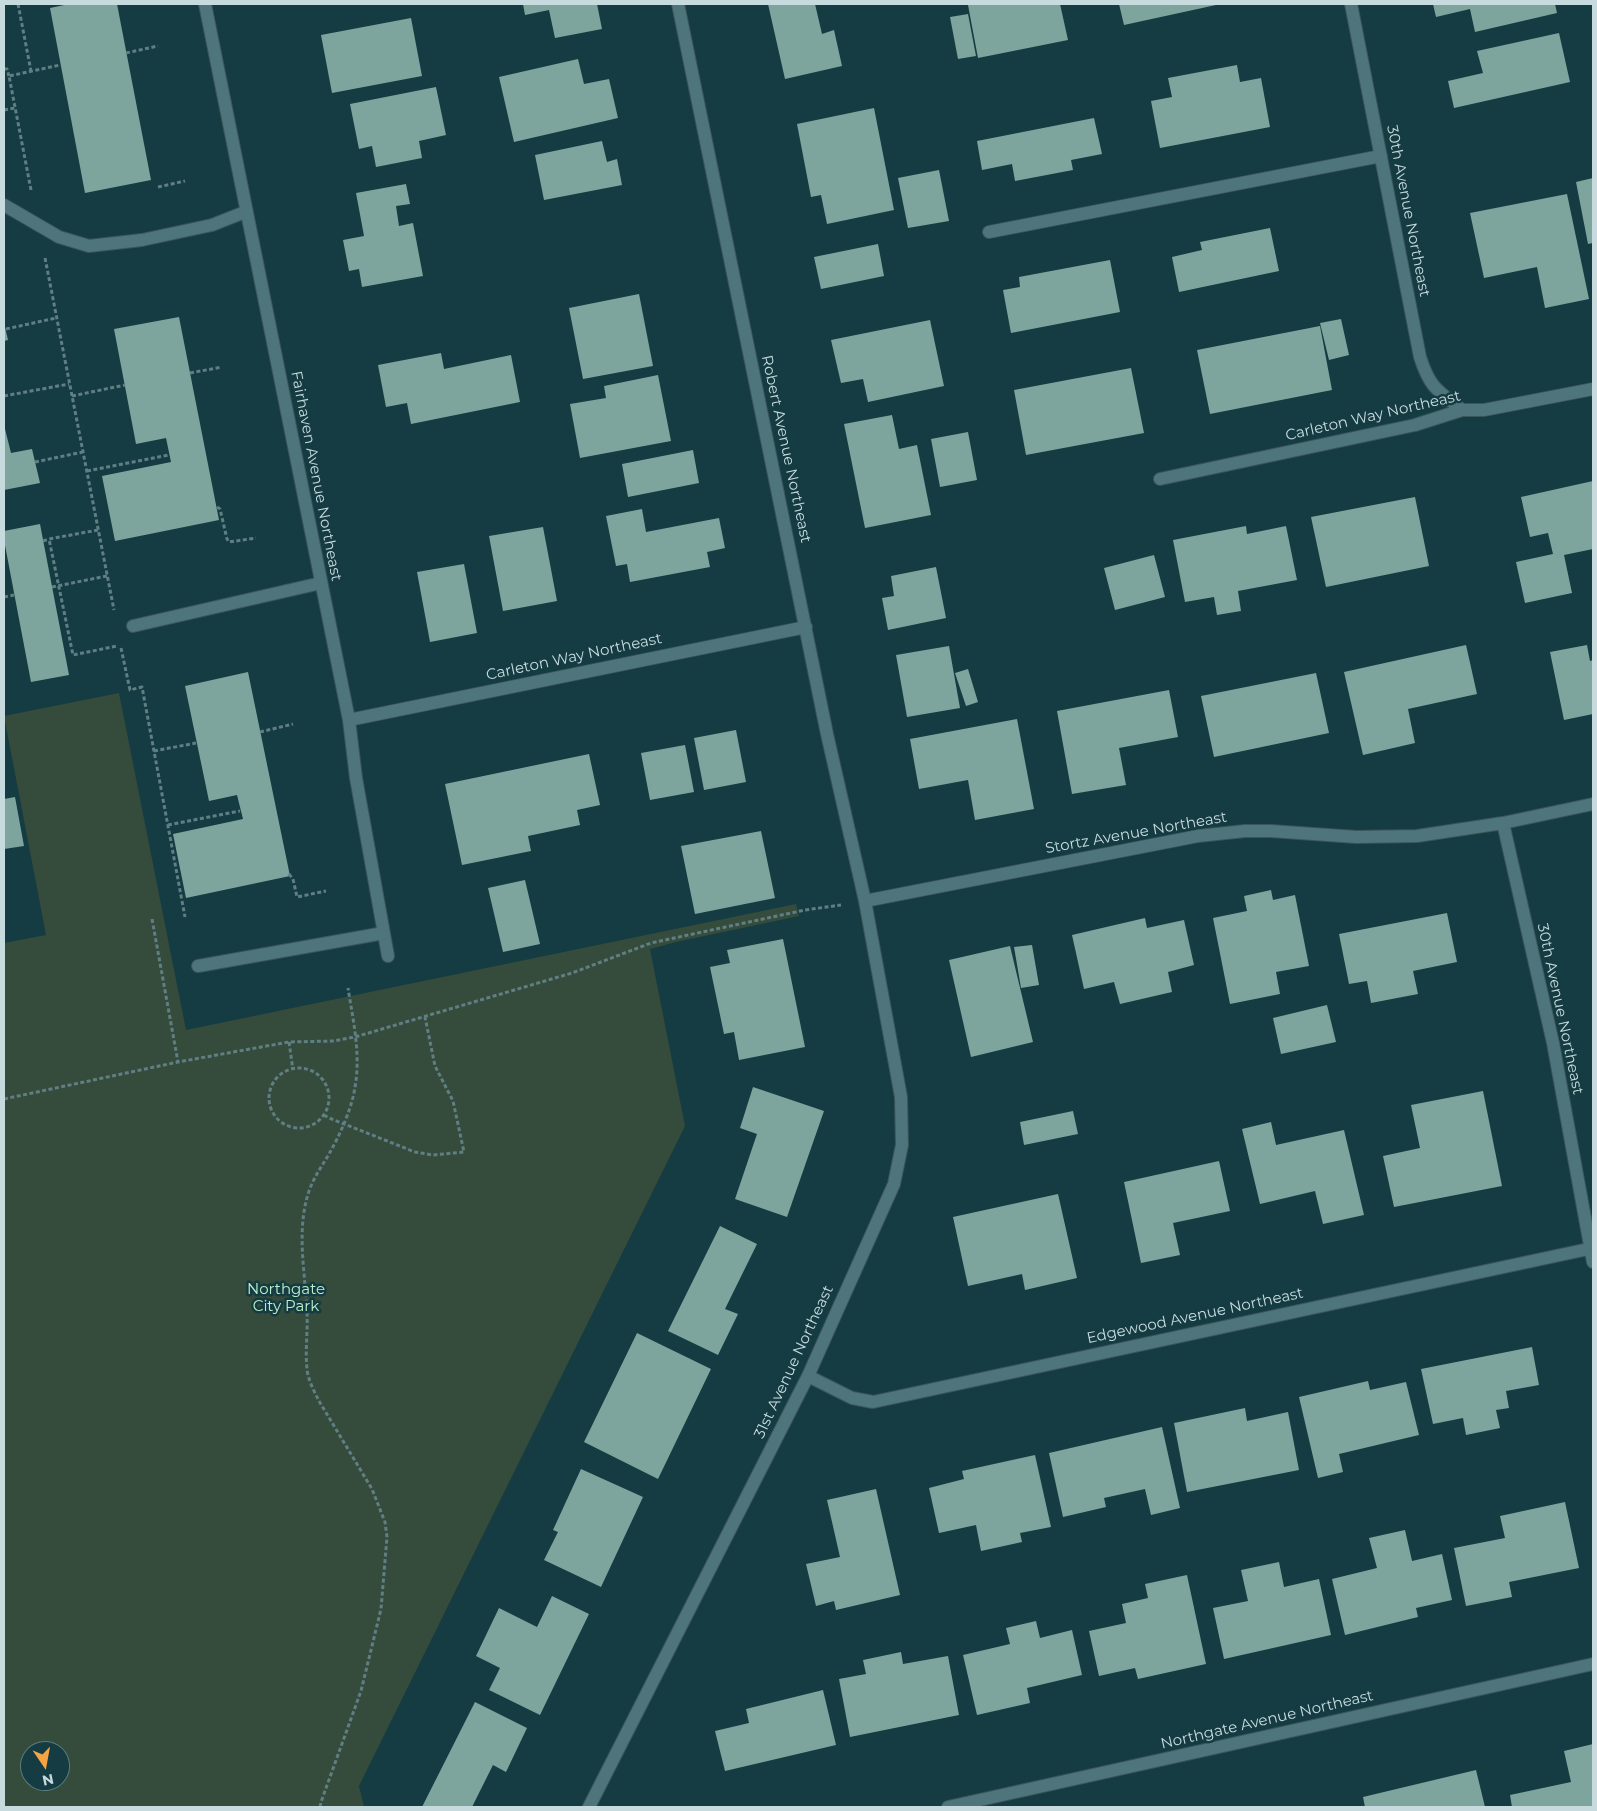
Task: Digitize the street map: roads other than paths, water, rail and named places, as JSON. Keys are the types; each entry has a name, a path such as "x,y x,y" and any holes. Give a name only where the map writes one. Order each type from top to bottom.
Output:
{"street":[{"name":"Fairhaven Avenue Northeast","path":"204,4 349,720 356,778 388,956"},
{"name":"Robert Avenue Northeast","path":"678,4 827,734 865,901"},
{"name":"30th Avenue Northeast","path":"1350,4 1420,357 1426,376 1434,389 1462,410"},
{"path":"989,232 1381,156"},
{"path":"4,205 59,237 89,246 142,240 212,225 245,212"},
{"name":"Carleton Way Northeast","path":"1160,479 1415,426 1462,410 1484,410 1593,389"},
{"path":"133,626 321,583"},
{"name":"Carleton Way Northeast","path":"349,720 806,627"},
{"name":"Stortz Avenue Northeast","path":"865,901 1198,836 1253,831 1356,838 1417,836 1503,823 1593,804"},
{"name":"30th Avenue Northeast","path":"1503,823 1553,1043 1592,1248 1593,1262"},
{"name":"31st Avenue Northeast","path":"589,1807 808,1376 894,1184 902,1145 901,1097 865,901"},
{"path":"198,966 384,934"},
{"name":"Edgewood Avenue Northeast","path":"808,1376 852,1398 873,1402 1592,1248"},
{"name":"Northgate Avenue Northeast","path":"948,1807 1593,1664"}],"park label":[{"name":"Northgate City Park","path":"286,1298"}]}
